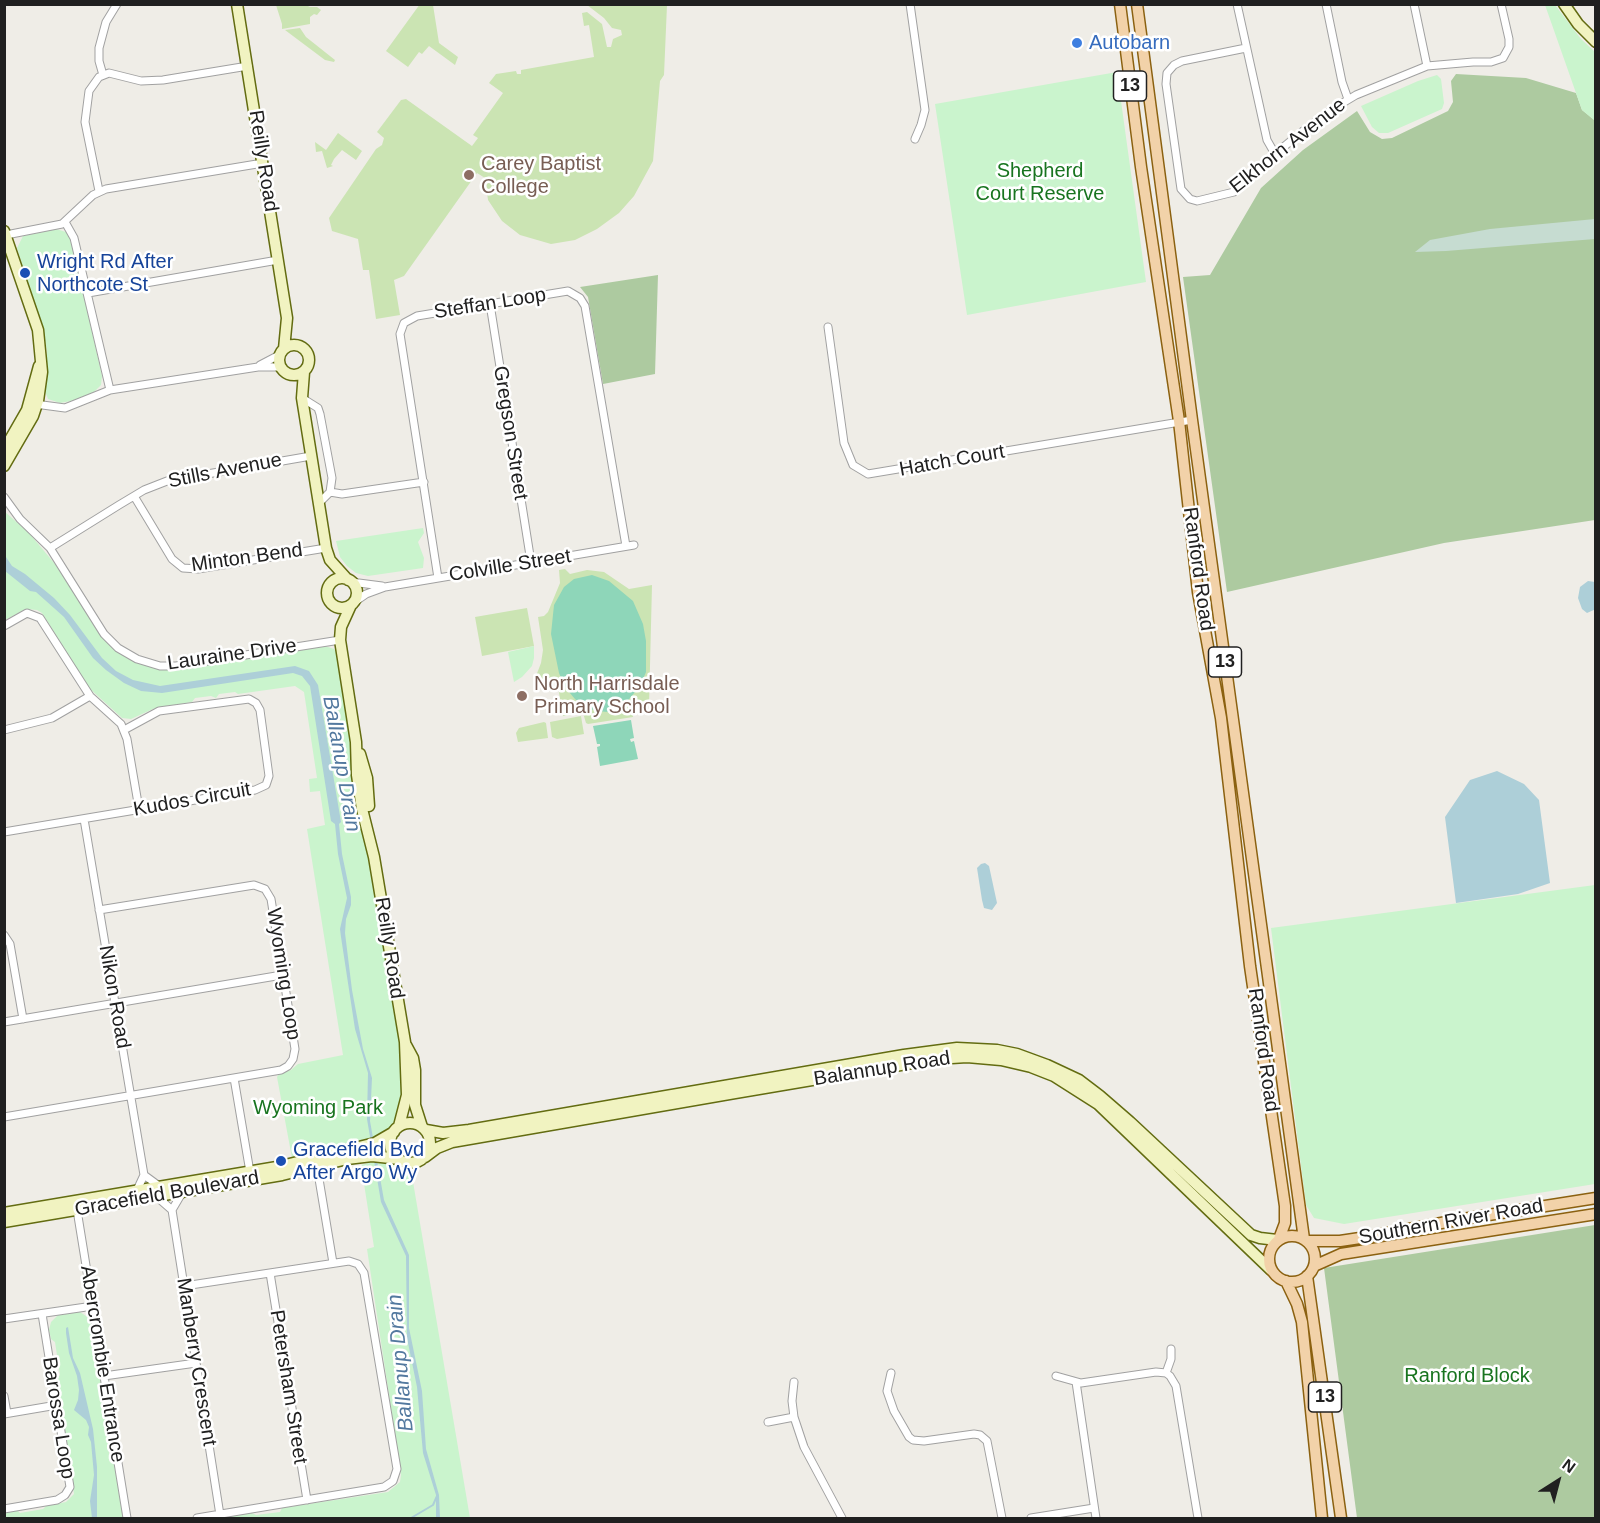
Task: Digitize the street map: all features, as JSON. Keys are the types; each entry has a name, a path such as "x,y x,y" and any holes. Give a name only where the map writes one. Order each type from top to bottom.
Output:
{"main road":[{"name":"Ranford Road","path":"1120,4 1141,167 1179,421 1198,592 1221,718 1250,966 1285,1206 1285,1223 1278,1240"},
{"name":"Ranford Road","path":"1137,4 1305,1240"},
{"name":"Southern River Road","path":"1305,1240 1340,1241 1596,1198"},
{"name":"Southern River Road","path":"1314,1266 1341,1254 1596,1214"},
{"path":"1278,1240 1291,1235 1305,1240"},
{"name":"13","path":"1278,1240 1272,1245 1269,1255 1271,1270 1280,1279 1286,1281 1297,1304 1302,1322 1322,1518"},
{"name":"13","path":"1305,1240 1315,1254 1314,1266"},
{"path":"1286,1281 1297,1281 1307,1276 1314,1266"},
{"name":"13","path":"1307,1276 1341,1518"}],"street":[{"path":"103,75 99,61 99,48 106,22 117,4"},
{"name":"Reilly Road","path":"237,4 287,318 300,346"},
{"path":"910,4 925,110 915,139"},
{"path":"1237,4 1267,140 1275,154"},
{"path":"1326,4 1342,82 1348,99"},
{"path":"1414,4 1427,66"},
{"name":"Elkhorn Avenue","path":"1246,48 1182,62 1174,65 1167,73 1166,84 1181,189 1185,196 1197,201 1234,192 1315,121 1348,99 1427,66 1491,62 1503,58 1509,47 1509,39 1501,4"},
{"path":"1564,4 1578,24 1596,42"},
{"path":"99,191 85,122 89,91 93,83 103,75 113,73 151,81 248,66"},
{"path":"4,450 33,403 41,384 40,341 35,319 5,233 55,226 65,222 99,191 263,163"},
{"path":"65,222 74,238 110,390"},
{"path":"88,293 278,260"},
{"name":"Steffan Loop","path":"438,578 400,334 402,327 417,316 568,291 580,298 585,306 626,546"},
{"name":"Gregson Street","path":"490,304 531,562"},
{"name":"Reilly Road","path":"282,351 287,318"},
{"name":"Hatch Court","path":"828,327 844,444 853,465 868,474 1192,420"},
{"path":"258,366 292,345 300,346 307,352 310,361 304,372 302,397 326,548 330,560 327,595 332,604 340,608 352,604 357,594 350,581 330,560"},
{"path":"281,367 282,351"},
{"path":"33,403 58,408 70,407 110,390 258,366 281,367 292,375 302,397 318,408 320,414 332,478 330,492 319,503"},
{"path":"292,375 304,372"},
{"path":"4,466 31,422 33,403"},
{"name":"Stills Avenue","path":"50,548 152,486 177,478 311,456"},
{"path":"330,492 342,494 424,482"},
{"name":"Minton Bend","path":"134,496 172,559 183,568 198,569 326,548"},
{"name":"Lauraine Drive","path":"4,497 15,513 50,548 104,634 122,651 147,663 176,666 340,640"},
{"name":"Lauraine Drive","path":"4,507 15,513"},
{"name":"Colville Street","path":"352,604 366,594 385,587 634,545"},
{"path":"329,586 337,579 350,581"},
{"name":"Colville Street","path":"350,581 385,587"},
{"name":"Reilly Road","path":"332,604 341,627"},
{"name":"Reilly Road","path":"352,604 341,627 340,640 356,742 367,778 374,854 405,1042 407,1095 397,1129"},
{"path":"4,626 24,614 31,613 40,618 90,696 114,717 124,730 139,809"},
{"path":"4,730 52,718 90,696"},
{"name":"Kudos Circuit","path":"4,832 255,790 266,785 269,770 260,710 253,701 243,698 159,711 124,730"},
{"name":"Nikon Road","path":"84,819 144,1175"},
{"name":"Wyoming Loop","path":"4,1117 281,1070 293,1059 295,1049 271,899 260,886 254,885 99,910"},
{"path":"4,935 10,944 23,1019"},
{"path":"4,1022 282,975"},
{"name":"Reilly Road","path":"405,1042 416,1070 415,1105 424,1129"},
{"name":"Balannup Road","path":"424,1157 452,1142 957,1048 997,1050 1017,1054 1063,1071 1110,1103 1251,1235 1278,1240"},
{"name":"Balannup Road","path":"424,1129 443,1133 469,1130 887,1062 981,1057 1001,1060 1031,1067 1060,1079 1098,1104 1271,1270"},
{"path":"234,1078 250,1172"},
{"path":"410,1123 424,1129 430,1141 430,1148 424,1157 413,1163 399,1160 390,1147 397,1129 410,1123"},
{"name":"Gracefield Boulevard","path":"4,1222 77,1210 375,1143 397,1129"},
{"name":"Gracefield Boulevard","path":"4,1213 137,1190 182,1193 368,1156 399,1160"},
{"path":"317,1167 333,1263"},
{"path":"137,1190 144,1175 172,1210 182,1193"},
{"name":"Abercrombie Entrance","path":"77,1210 127,1518"},
{"name":"Manberry Crescent","path":"172,1210 220,1515"},
{"path":"184,1286 333,1263 353,1262 360,1265 364,1273 397,1469 393,1481 384,1487 197,1518"},
{"name":"Petersham Street","path":"270,1273 307,1500"},
{"path":"4,1319 93,1306"},
{"name":"Barossa Loop","path":"4,1509 57,1500 68,1491 70,1482 42,1314"},
{"path":"1167,1373 1171,1349"},
{"path":"104,1376 196,1363"},
{"path":"1056,1376 1076,1382 1156,1372 1167,1373 1174,1380 1198,1518"},
{"path":"891,1373 887,1391 905,1432 913,1440 924,1441 974,1434 980,1435 987,1441 1002,1518"},
{"path":"794,1382 792,1401 794,1417 804,1447 842,1518"},
{"path":"1076,1382 1096,1518"},
{"path":"4,1396 6,1413 57,1405"},
{"path":"768,1422 794,1417"},
{"path":"1030,1518 1094,1508"}],"green space":[{"path":"420,4 433,5 439,43 458,57 455,65 429,46 422,54 419,52 408,67 386,51"},
{"path":"276,5 306,5 321,10 317,15 310,17 310,24 282,29"},
{"path":"587,5 667,5 664,75 660,81 653,161 634,196 619,213 597,229 575,240 551,244 520,235 502,221 488,200 485,178 477,173 404,276 394,280 400,315 376,319 369,270 363,270 358,239 332,231 329,218 376,149 382,145 384,138 377,132 401,100 406,99 472,146 478,138 473,135 503,93 489,83 496,74 516,71 517,74 521,74 521,70 594,57 589,25 584,26 582,13 587,12 602,24 607,47 611,47 613,39 622,35 621,30 612,28 604,18"},
{"path":"1545,5 1555,5 1581,39 1595,52 1595,121 1582,110"},
{"path":"300,28 306,37 335,60 334,62 325,60 285,30"},
{"name":"Shepherd Court Reserve","path":"1117,72 1146,282 967,315 935,104"},
{"path":"1456,74 1526,78 1576,93 1582,110 1596,121 1595,520 1444,543 1227,592 1183,277 1210,275 1261,188 1303,150 1357,111 1370,132 1382,139 1392,138 1448,111 1453,102 1451,81"},
{"path":"1437,75 1441,79 1444,103 1442,109 1388,133 1379,133 1372,127 1361,106"},
{"path":"338,133 362,151 356,160 342,150 334,159 331,165 333,166 327,168 322,151 316,152 315,142 326,150"},
{"path":"1595,219 1595,239 1415,252 1430,240 1490,229"},
{"path":"56,229 66,232 71,239 102,376 101,385 94,392 76,400 60,403 48,399 45,391 47,351 17,248 23,236"},
{"path":"658,275 655,374 603,384 588,297 580,287"},
{"name":"Wyoming Park","path":"4,511 29,533 55,564 106,641 121,654 140,664 173,670 322,645 334,649 338,655 401,1051 404,1090 395,1124 384,1136 292,1158 277,1077 298,1064 343,1055 307,829 325,825 320,791 310,792 309,779 317,778 304,692 295,686 238,694 235,692 219,694 216,698 211,696 195,698 192,702 153,709 131,719 122,718 89,688 42,613 26,609 5,620"},
{"path":"423,528 424,533 418,542 424,558 423,568 368,576 356,573 340,557 336,541"},
{"path":"565,569 570,574 587,570 604,572 629,589 652,585 649,706 632,709 633,717 588,724 583,713 563,716 557,681 537,685 536,676 543,650 538,617 548,612 560,583 559,570"},
{"path":"592,575 609,581 633,601 643,624 646,641 646,672 640,686 625,704 608,712 586,707 565,687 559,673 551,634 554,605 564,587 574,579"},
{"path":"527,608 534,646 482,656 475,617"},
{"path":"534,646 532,666 514,682 508,652"},
{"path":"581,716 584,734 557,739 552,737 550,722"},
{"path":"631,720 634,738 630,739 631,742 634,741 638,759 600,766 597,747 600,744 597,744 593,726"},
{"path":"544,722 548,738 518,742 516,733 519,728"},
{"path":"1595,885 1595,1184 1344,1224 1314,1218 1306,1205 1271,928"},
{"path":"377,1161 411,1170 470,1518 218,1518 280,1512 282,1508 388,1492 400,1482 401,1475 367,1249 374,1247 361,1165"},
{"name":"Ranford Block","path":"1595,1225 1595,1518 1357,1518 1324,1268"},
{"path":"80,1312 89,1318 92,1326 110,1440 108,1444 110,1461 114,1463 123,1518 5,1518 5,1512 17,1510 20,1513 43,1509 46,1506 66,1502 74,1494 57,1378 60,1375 55,1342 51,1339 49,1330 51,1322 58,1315"}],"water":[{"path":"4,554 12,566 54,598 70,615 102,658 116,671 133,680 160,686 295,666 309,671 318,685 341,822 339,824 342,854 351,897 345,933 352,990 363,1049 372,1078 370,1121 384,1200 409,1255 409,1328 422,1391 426,1449 439,1495 440,1518 436,1518 436,1495 423,1453 417,1387 407,1338 406,1256 381,1202 367,1119 368,1073 355,1029 340,929 347,898 338,854 335,824 331,821 310,686 302,676 293,673 162,693 141,691 124,683 106,670 93,658 64,617 36,592 30,591 5,571"},
{"path":"1588,581 1595,582 1596,609 1587,613 1582,609 1578,598 1580,587"},
{"path":"1497,771 1524,784 1539,800 1550,883 1518,894 1456,903 1445,817 1470,780"},
{"path":"985,863 989,866 997,903 992,910 984,908 977,868"},
{"path":"68,1327 73,1358 80,1373 93,1429 97,1467 97,1518 92,1518 90,1501 94,1475 91,1442 88,1435 89,1427 86,1420 74,1410 79,1390 69,1353 66,1333"}],"waterway":[{"path":"411,1518 433,1505 437,1496"}],"place":[{"name":"Autobarn","path":"1077,43"},
{"name":"Carey Baptist College","path":"469,175"},
{"name":"Wright Rd After Northcote St","path":"25,273"},
{"name":"North Harrisdale Primary School","path":"522,696"},
{"name":"Gracefield Bvd After Argo Wy","path":"281,1161"}],"water label":[{"name":"Ballanup Drain","path":"341,764"},
{"name":"Ballanup Drain","path":"401,1363"}]}
